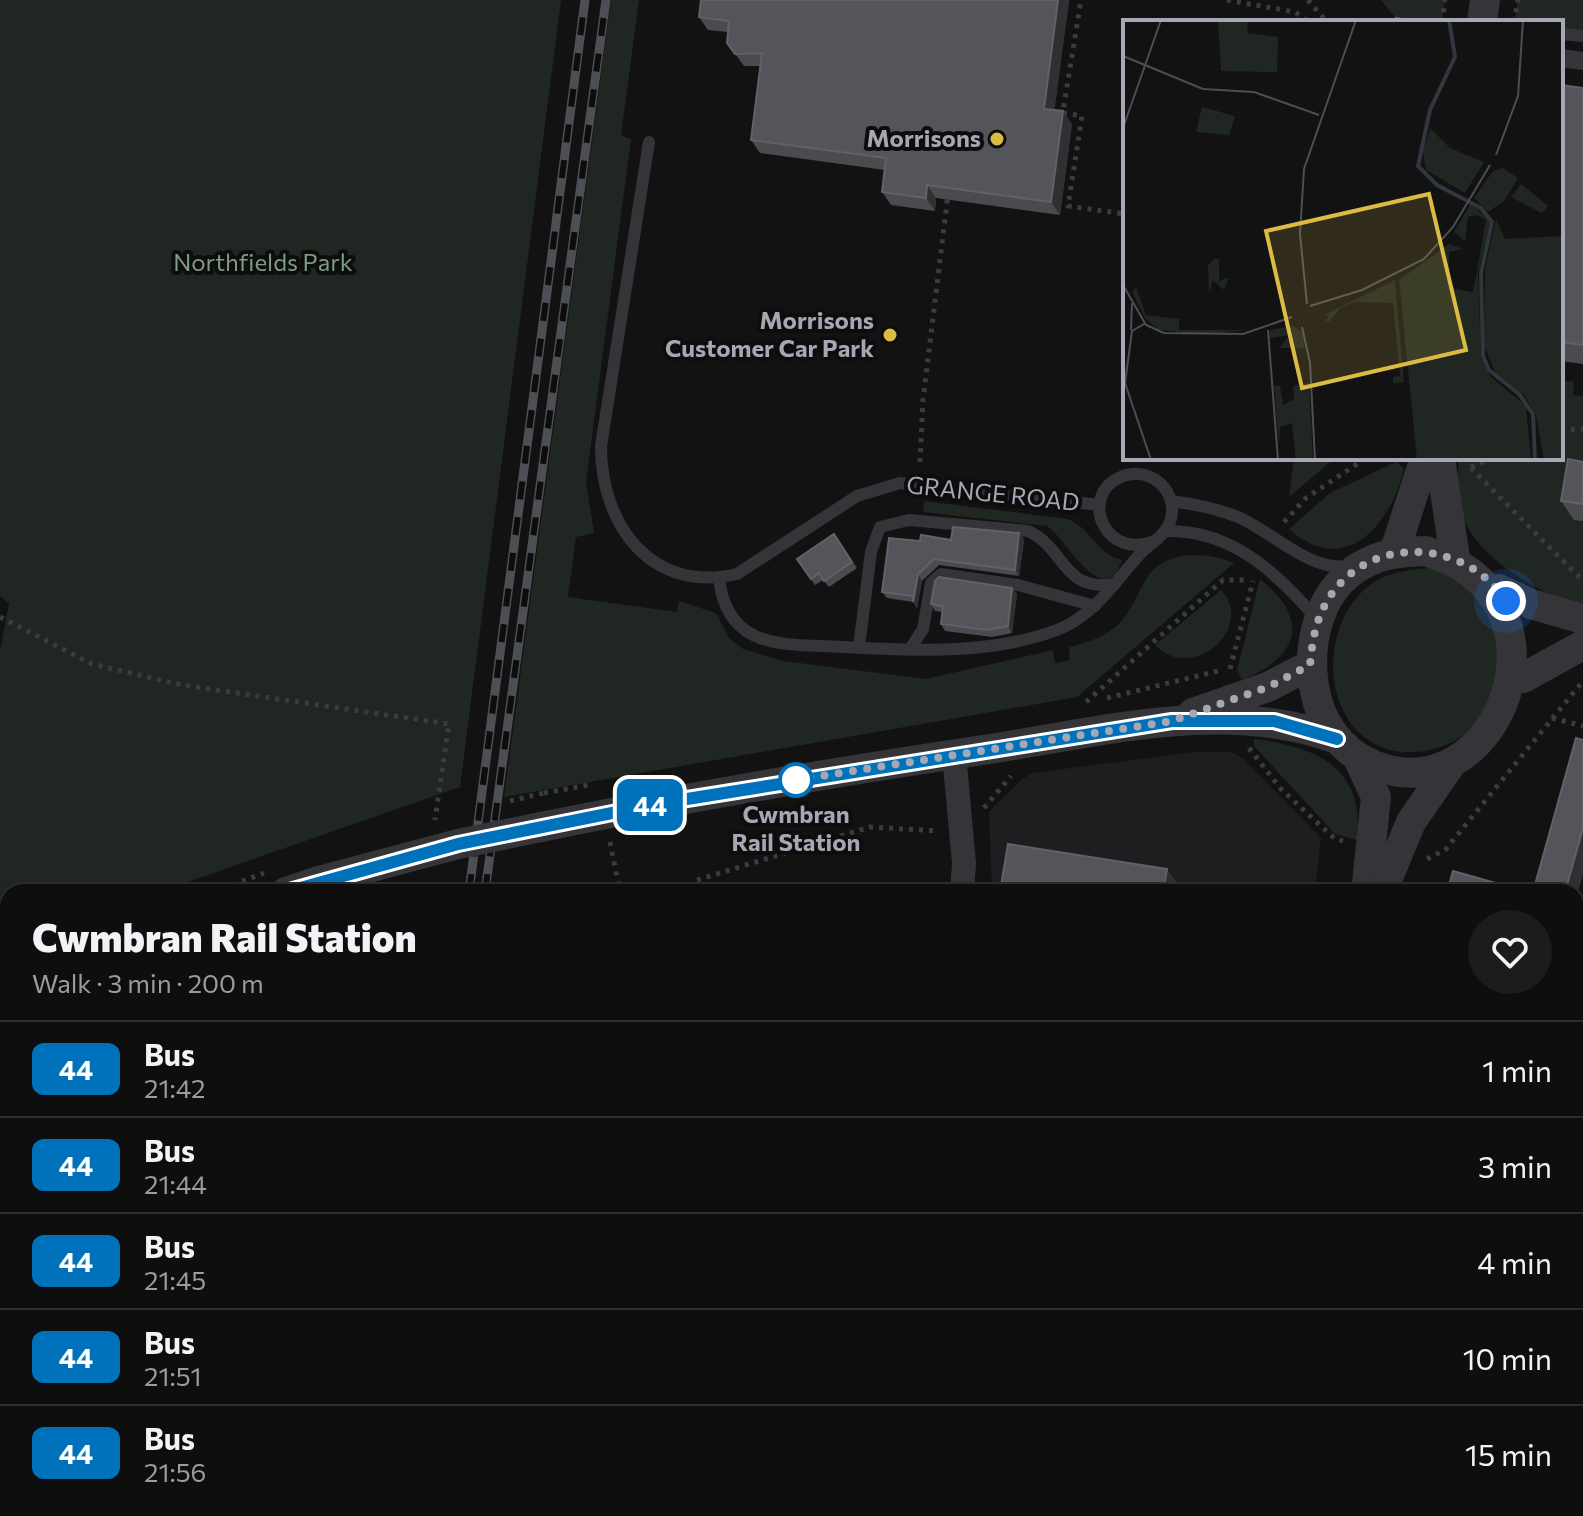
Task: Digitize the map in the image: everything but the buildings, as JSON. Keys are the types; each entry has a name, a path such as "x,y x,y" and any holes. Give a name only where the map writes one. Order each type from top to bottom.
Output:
{"street":[{"path":"1482,20 1485,0"},
{"path":"1563,58 1583,61"},
{"path":"1394,553 1424,460"},
{"path":"1440,460 1455,558"},
{"path":"310,884 458,844 541,827 954,754 1172,721 1274,721 1348,749 1399,772 1423,772 1451,764 1474,751 1490,735 1523,678 1523,645 1518,625 1497,588 1478,570 1455,558 1425,551 1394,553 1363,564 1333,593 1319,621 1310,665 1314,694 1348,749 1376,797 1367,884"},
{"path":"1497,588 1531,604 1583,619"},
{"path":"1523,678 1583,645"},
{"path":"1172,721 1268,687 1310,665"},
{"path":"954,754 963,840 962,884"},
{"path":"1385,884 1411,822 1451,764"}],"lane":[{"path":"1563,34 1583,36"},
{"path":"649,142 601,446 601,479 612,514 644,556 667,569 719,578 729,613 747,635 773,643 910,649 981,647 1028,639 1060,629 1095,606 1162,535 1170,522 1171,501 1160,482 1140,474 1141,460"},
{"name":"GRANGE ROAD","path":"1140,474 1118,478 1109,485 1100,505 1105,528 1113,538 1135,546 1162,535 1195,533 1232,545 1280,579 1319,621"},
{"name":"GRANGE ROAD","path":"719,578 752,566 857,496 900,483 1100,505"},
{"path":"1171,501 1213,508 1238,517 1329,565 1363,564"},
{"path":"859,647 871,552 880,527 909,520 1028,531 1039,537 1076,580 1097,587 1115,584"},
{"path":"910,649 923,629 931,583 941,574 1018,585 1095,606"}],"path":[{"path":"1061,128 1081,0"},
{"path":"1227,0 1295,12 1306,20"},
{"path":"1308,0 1325,20"},
{"path":"1442,20 1445,0"},
{"path":"1514,20 1518,0"},
{"path":"1355,20 1356,14"},
{"path":"1063,113 1082,116 1068,206 1123,214"},
{"path":"920,462 923,400 949,189"},
{"path":"1563,430 1583,429"},
{"path":"1288,515 1324,485 1363,460"},
{"path":"1470,460 1471,468 1583,581"},
{"path":"1471,468 1489,460"},
{"path":"1086,702 1223,580 1253,580 1230,669"},
{"path":"0,617 92,664 182,685 449,724 435,824"},
{"path":"1552,718 1583,726"},
{"path":"605,815 619,884"}],"shaded area":[{"path":"1196,752 1232,752 1245,760 1321,838 1316,884 992,884 989,812 1032,773"}],"green space":[{"name":"Northfields Park","path":"0,0 561,0 460,787 182,884 0,884 0,651 9,603 0,596"},
{"path":"611,0 639,0 621,136 631,139 586,482 594,533 576,537 568,597 677,612 679,601 716,613 729,638 743,649 783,661 926,679 1053,650 1055,663 1070,660 1069,647 1095,639 1119,624 1148,576 1166,561 1200,555 1234,563 1077,697 504,797"},
{"path":"1381,0 1445,0 1442,20 1397,20"},
{"path":"1518,0 1583,0 1583,36 1563,34 1563,20 1514,20"},
{"path":"1563,380 1574,382 1573,395 1583,396 1583,606 1530,584 1495,559 1469,530 1462,514 1459,460 1563,460"},
{"path":"1294,460 1333,460 1289,497"},
{"path":"1396,462 1404,468 1398,489 1377,526 1363,539 1347,547 1329,549 1309,543 1289,529 1330,493"},
{"path":"924,501 1068,519 1106,552 1122,560 1114,574 1105,579 1084,567 1047,526 923,512"},
{"path":"1433,568 1486,598 1504,671 1478,719 1462,736 1439,748 1423,751 1386,749 1364,737 1348,718 1337,695 1333,669 1336,642 1345,616 1368,587 1394,574"},
{"path":"1260,579 1287,609 1292,636 1276,660 1242,680 1237,671"},
{"path":"1221,590 1230,605 1231,620 1215,646 1201,655 1186,658 1170,655 1155,645"},
{"path":"1254,739 1298,748 1317,755 1332,766 1345,779 1353,795 1357,840 1335,834 1254,746"}],"railway":[{"path":"470,884 585,0"},
{"path":"486,884 606,0"}],"bus line":[{"name":"44","path":"308,884 458,844 662,803 825,774 1172,721 1274,721 1309,728 1337,739"}],"place":[{"name":"Morrisons","path":"997,139"},
{"name":"Morrisons Customer Car Park","path":"890,335"},
{"name":"Cwmbran Rail Station","path":"796,780"}],"route":[{"path":"796,780 1172,721 1268,687 1310,665 1313,638 1325,604 1341,583 1363,564 1394,553 1425,551 1455,558 1478,570 1506,601"}]}
